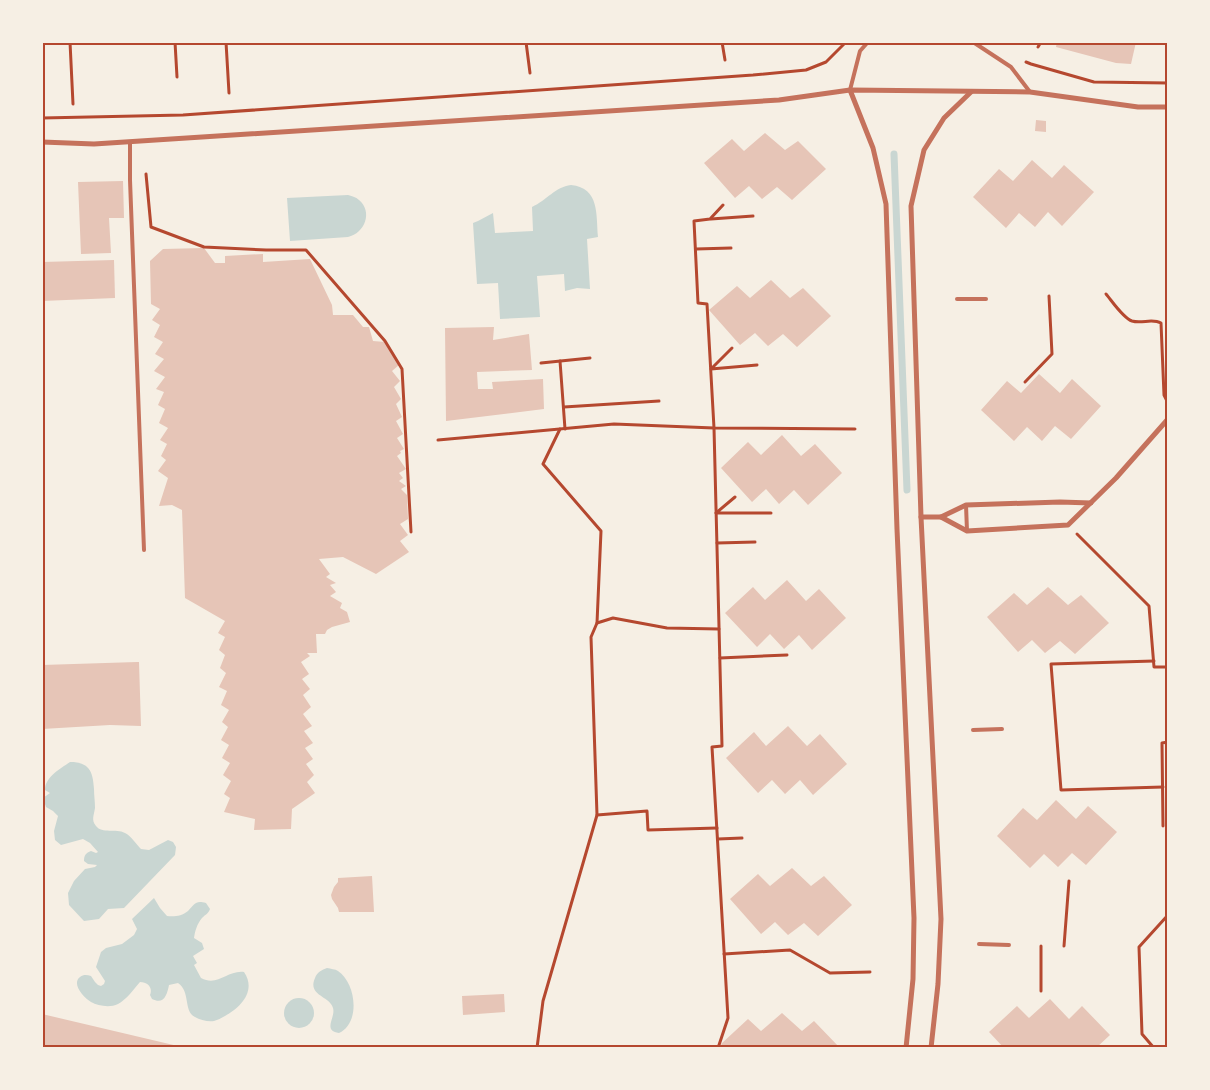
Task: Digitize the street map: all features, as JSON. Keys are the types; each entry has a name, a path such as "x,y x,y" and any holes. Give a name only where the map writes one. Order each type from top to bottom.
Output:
{"street":[{"path":"850,90 873,148 886,204 897,529 914,918 913,979 906,1048"},
{"path":"42,142 94,144 130,142 779,100 850,90 1030,92 1138,107 1168,107"},
{"path":"931,1048 938,984 941,919 921,517 911,206 924,150 944,118 971,92"},
{"path":"941,517 967,531 1068,525 1116,478 1168,419"},
{"path":"921,517 941,517 966,505 1091,503"}],"lane":[{"path":"850,90 860,51 868,42"},
{"path":"973,42 1011,67 1030,92"},
{"path":"130,142 144,550"},
{"path":"958,299 986,299"},
{"path":"966,505 967,531"},
{"path":"973,730 1002,729"},
{"path":"979,944 1009,945"}],"path":[{"path":"70,42 73,104"},
{"path":"175,42 177,77"},
{"path":"226,42 229,94"},
{"path":"526,42 530,73"},
{"path":"722,42 725,60"},
{"path":"42,118 183,115 806,70 826,62 846,42"},
{"path":"1038,47 1041,42"},
{"path":"1023,60 1030,64 1094,82 1168,83"},
{"path":"145,141 146,184 151,227 204,247 306,250 385,342 402,369 411,532"},
{"path":"710,219 723,205"},
{"path":"718,1048 728,1018 712,747 722,746 720,630 714,428 707,304 698,303 694,221 753,216"},
{"path":"696,249 731,248"},
{"path":"1106,294 1130,320 1157,320 1161,323 1164,395 1168,402"},
{"path":"1025,382 1052,354 1049,296"},
{"path":"711,369 732,348"},
{"path":"541,363 590,358"},
{"path":"560,361 566,429"},
{"path":"711,369 756,365"},
{"path":"564,407 659,401"},
{"path":"438,440 614,424 714,428 855,430"},
{"path":"537,1048 543,1001 597,815 591,637 597,623 601,531 543,464 560,429"},
{"path":"716,513 735,497"},
{"path":"716,513 771,513"},
{"path":"1068,525 1149,606 1154,667 1168,667"},
{"path":"717,543 755,542"},
{"path":"597,623 613,618 667,628 720,630"},
{"path":"720,658 787,655"},
{"path":"1154,661 1051,664 1061,790 1163,787"},
{"path":"1163,826 1162,743 1168,742"},
{"path":"597,815 647,811 648,830 717,828"},
{"path":"718,839 742,838"},
{"path":"1064,946 1068,881"},
{"path":"1154,1048 1142,1034 1139,948 1168,915"},
{"path":"1041,991 1042,946"},
{"path":"724,954 790,950 830,973 870,972"}],"shaded area":[{"path":"571,185 587,191 595,204 598,237 587,239 590,289 577,288 565,291 564,274 537,276 540,317 500,319 498,283 477,284 473,223 493,213 495,233 533,231 532,207 560,188"},
{"path":"348,195 359,200 366,210 363,227 354,235 290,241 287,198"},
{"path":"70,762 86,766 91,773 95,806 94,824 102,830 125,833 141,849 149,850 168,840 173,842 176,847 175,855 124,908 108,909 99,919 84,921 69,905 68,893 74,881 85,869 97,865 88,864 84,861 86,854 91,851 98,852 90,843 83,839 61,845 55,840 54,831 58,816 46,807 43,798 50,793 45,790 50,777"},
{"path":"154,898 167,916 183,914 197,902 206,903 210,909 199,923 194,938 202,943 204,949 193,956 197,963 194,965 201,978 213,981 232,973 244,972 248,979 248,992 241,1004 231,1013 214,1021 204,1021 195,1017 189,1010 184,991 178,983 169,985 164,998 156,1001 150,995 151,990 149,986 140,982 124,1000 111,1006 94,1003 88,1000 80,991 77,983 83,975 91,976 98,985 104,984 105,981 96,967 101,952 106,948 122,944 134,935 137,929 132,919"},
{"path":"327,968 337,970 344,977 349,984 354,1003 351,1021 339,1033 331,1030 330,1027 333,1012 331,1004 316,992 313,984 316,976"},
{"path":"299,998 310,1002 314,1013 310,1024 299,1028 288,1024 284,1013 288,1002"}],"building":[{"path":"1057,42 1136,42 1131,64 1116,63 1056,47"},
{"path":"1036,120 1046,121 1046,132 1035,131"},
{"path":"765,133 785,150 798,141 826,169 792,200 777,187 762,199 749,186 735,198 704,163 732,139 744,151"},
{"path":"1032,160 1052,178 1064,165 1094,192 1062,226 1048,212 1035,227 1019,213 1006,228 973,197 999,169 1013,181"},
{"path":"123,181 124,218 109,218 111,253 81,254 78,182"},
{"path":"204,248 215,263 225,263 225,256 263,254 263,262 310,259 332,305 333,315 353,315 363,327 369,327 373,341 385,342 399,365 392,371 400,381 394,387 401,399 396,404 402,417 396,421 403,434 397,438 404,449 397,456 406,469 399,473 403,478 399,481 406,486 401,489 407,495 408,519 400,524 408,535 400,541 409,552 376,574 343,557 319,559 330,574 326,577 336,583 330,585 336,592 330,596 342,603 340,608 347,612 350,622 332,627 325,634 316,634 317,653 307,653 310,656 301,662 309,674 302,679 310,689 303,695 311,707 303,714 312,726 304,731 313,743 305,748 313,759 306,764 314,775 307,782 315,793 292,809 291,829 254,830 255,819 224,812 230,798 224,794 231,781 223,775 230,763 222,758 229,745 221,740 228,727 222,722 229,710 221,705 227,691 219,687 226,673 220,668 225,655 219,650 225,637 218,633 225,621 185,598 182,510 172,505 159,506 168,478 158,471 166,460 161,456 167,444 160,440 168,428 159,423 165,409 158,405 164,392 156,389 165,377 154,371 164,359 155,354 163,342 154,337 160,325 152,320 160,309 151,304 150,261 163,249"},
{"path":"114,260 115,298 42,301 42,262"},
{"path":"771,280 790,298 803,288 831,316 797,347 783,334 768,346 755,333 740,345 709,310 737,286 750,298"},
{"path":"494,327 493,340 529,334 532,370 477,372 478,389 493,389 492,382 543,379 544,409 446,421 445,328"},
{"path":"1039,374 1060,393 1072,379 1101,406 1071,439 1055,426 1042,441 1027,427 1014,441 981,410 1007,381 1021,393"},
{"path":"782,435 801,456 815,444 842,473 808,505 794,490 779,504 766,489 752,502 721,468 748,442 761,455"},
{"path":"787,580 806,601 819,589 846,618 812,650 799,635 784,649 770,634 757,647 725,613 753,587 765,600"},
{"path":"1048,587 1068,605 1081,595 1109,623 1075,654 1060,641 1045,653 1032,640 1018,652 987,617 1014,593 1027,605"},
{"path":"139,662 141,726 110,725 42,729 42,665"},
{"path":"788,726 807,746 820,734 847,764 813,795 800,780 785,794 772,780 758,793 726,758 754,732 766,746"},
{"path":"1056,800 1076,819 1088,806 1117,832 1086,865 1072,853 1058,867 1044,854 1030,868 997,836 1023,808 1037,820"},
{"path":"792,868 811,886 824,876 852,905 818,936 804,923 788,935 775,922 761,934 730,899 758,874 770,886"},
{"path":"372,876 374,912 339,912 331,895 338,882 338,878"},
{"path":"504,994 505,1012 463,1015 462,996"},
{"path":"1050,999 1069,1019 1082,1006 1110,1035 1096,1048 1004,1048 989,1032 1017,1006 1029,1018"},
{"path":"782,1013 802,1031 814,1021 840,1048 724,1048 721,1044 748,1019 761,1031"},
{"path":"42,1014 182,1047 182,1048 42,1048"}],"waterway":[{"path":"894,154 907,490"}]}
